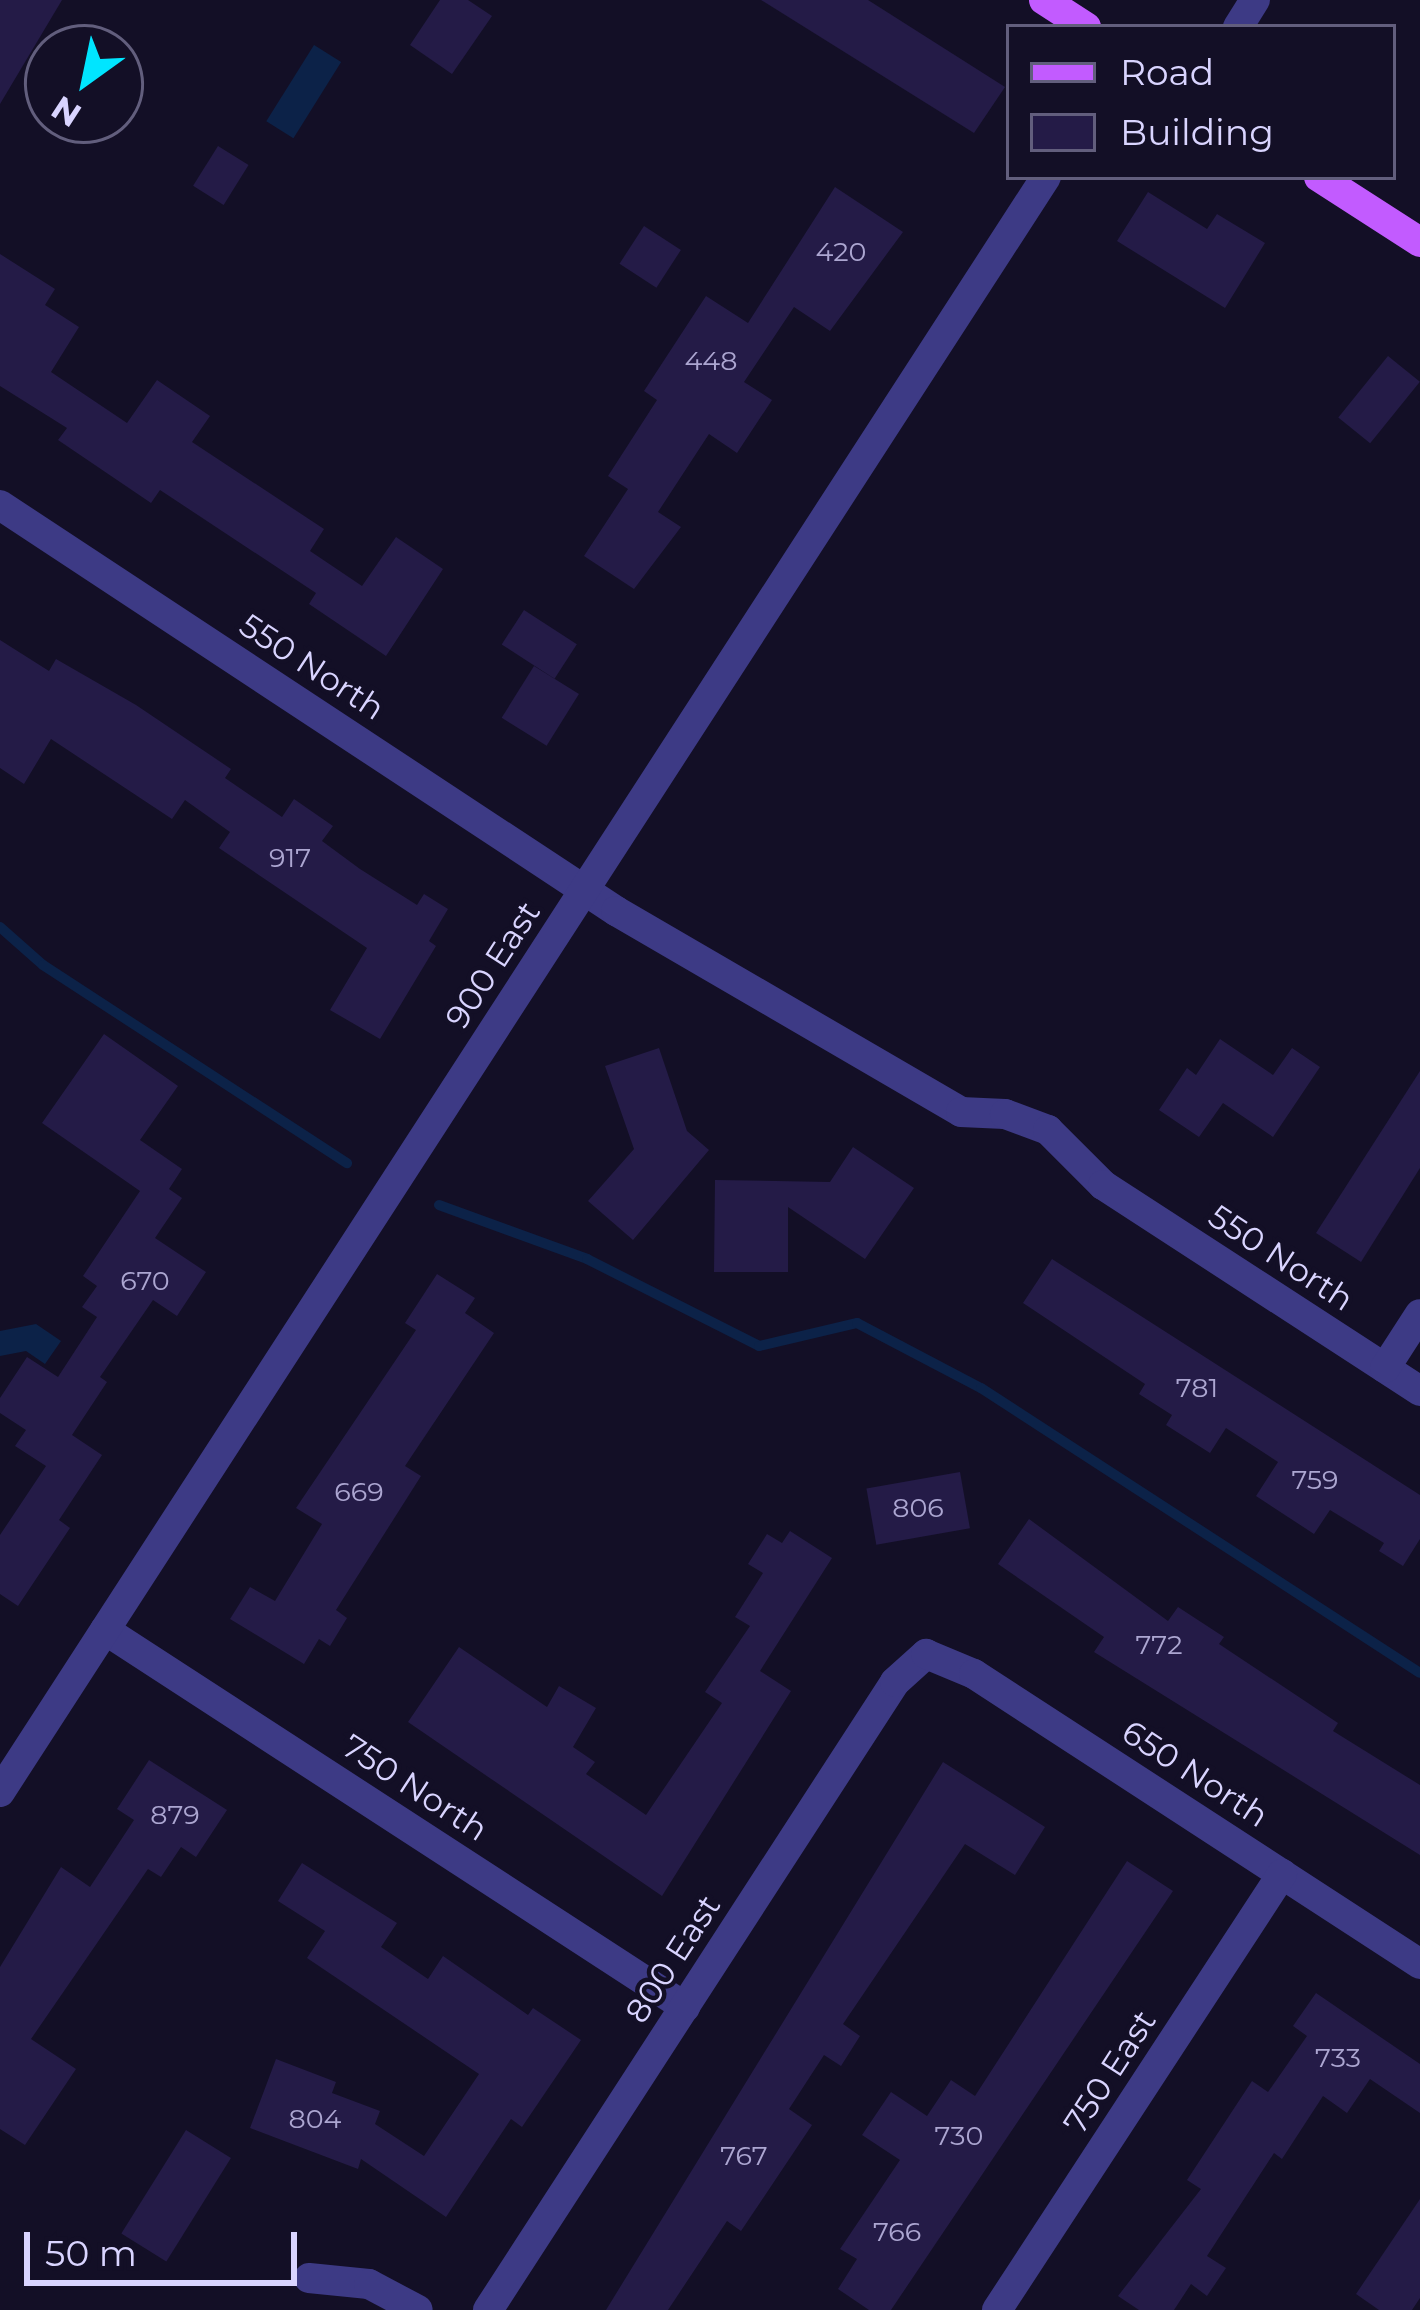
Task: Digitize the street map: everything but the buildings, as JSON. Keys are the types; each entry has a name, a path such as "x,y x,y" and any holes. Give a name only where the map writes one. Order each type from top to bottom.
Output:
{"main road":[{"path":"1044,0 1081,24"},
{"path":"1324,180 1420,242"}],"street":[{"name":"900 East","path":"0,1792 1044,180"},
{"name":"550 North","path":"0,505 585,889 961,1112 1005,1114 1048,1130 1103,1184 1420,1391"},
{"path":"1385,1368 1420,1314"},
{"name":"750 North","path":"105,1630 686,2007"},
{"name":"800 East","path":"488,2310 896,1682 926,1654"},
{"name":"650 North","path":"926,1654 974,1674 1420,1964"},
{"name":"750 East","path":"998,2310 1282,1874"},
{"path":"309,2278 369,2284 418,2310"}],"water":[{"path":"314,45 341,62 293,138 266,121"},
{"path":"36,1324 61,1341 45,1364 26,1351 0,1356 0,1331"}],"waterway":[{"path":"0,927 43,965 347,1163"},
{"path":"439,1205 587,1259 759,1346 857,1323 981,1388 1420,1673"}]}
